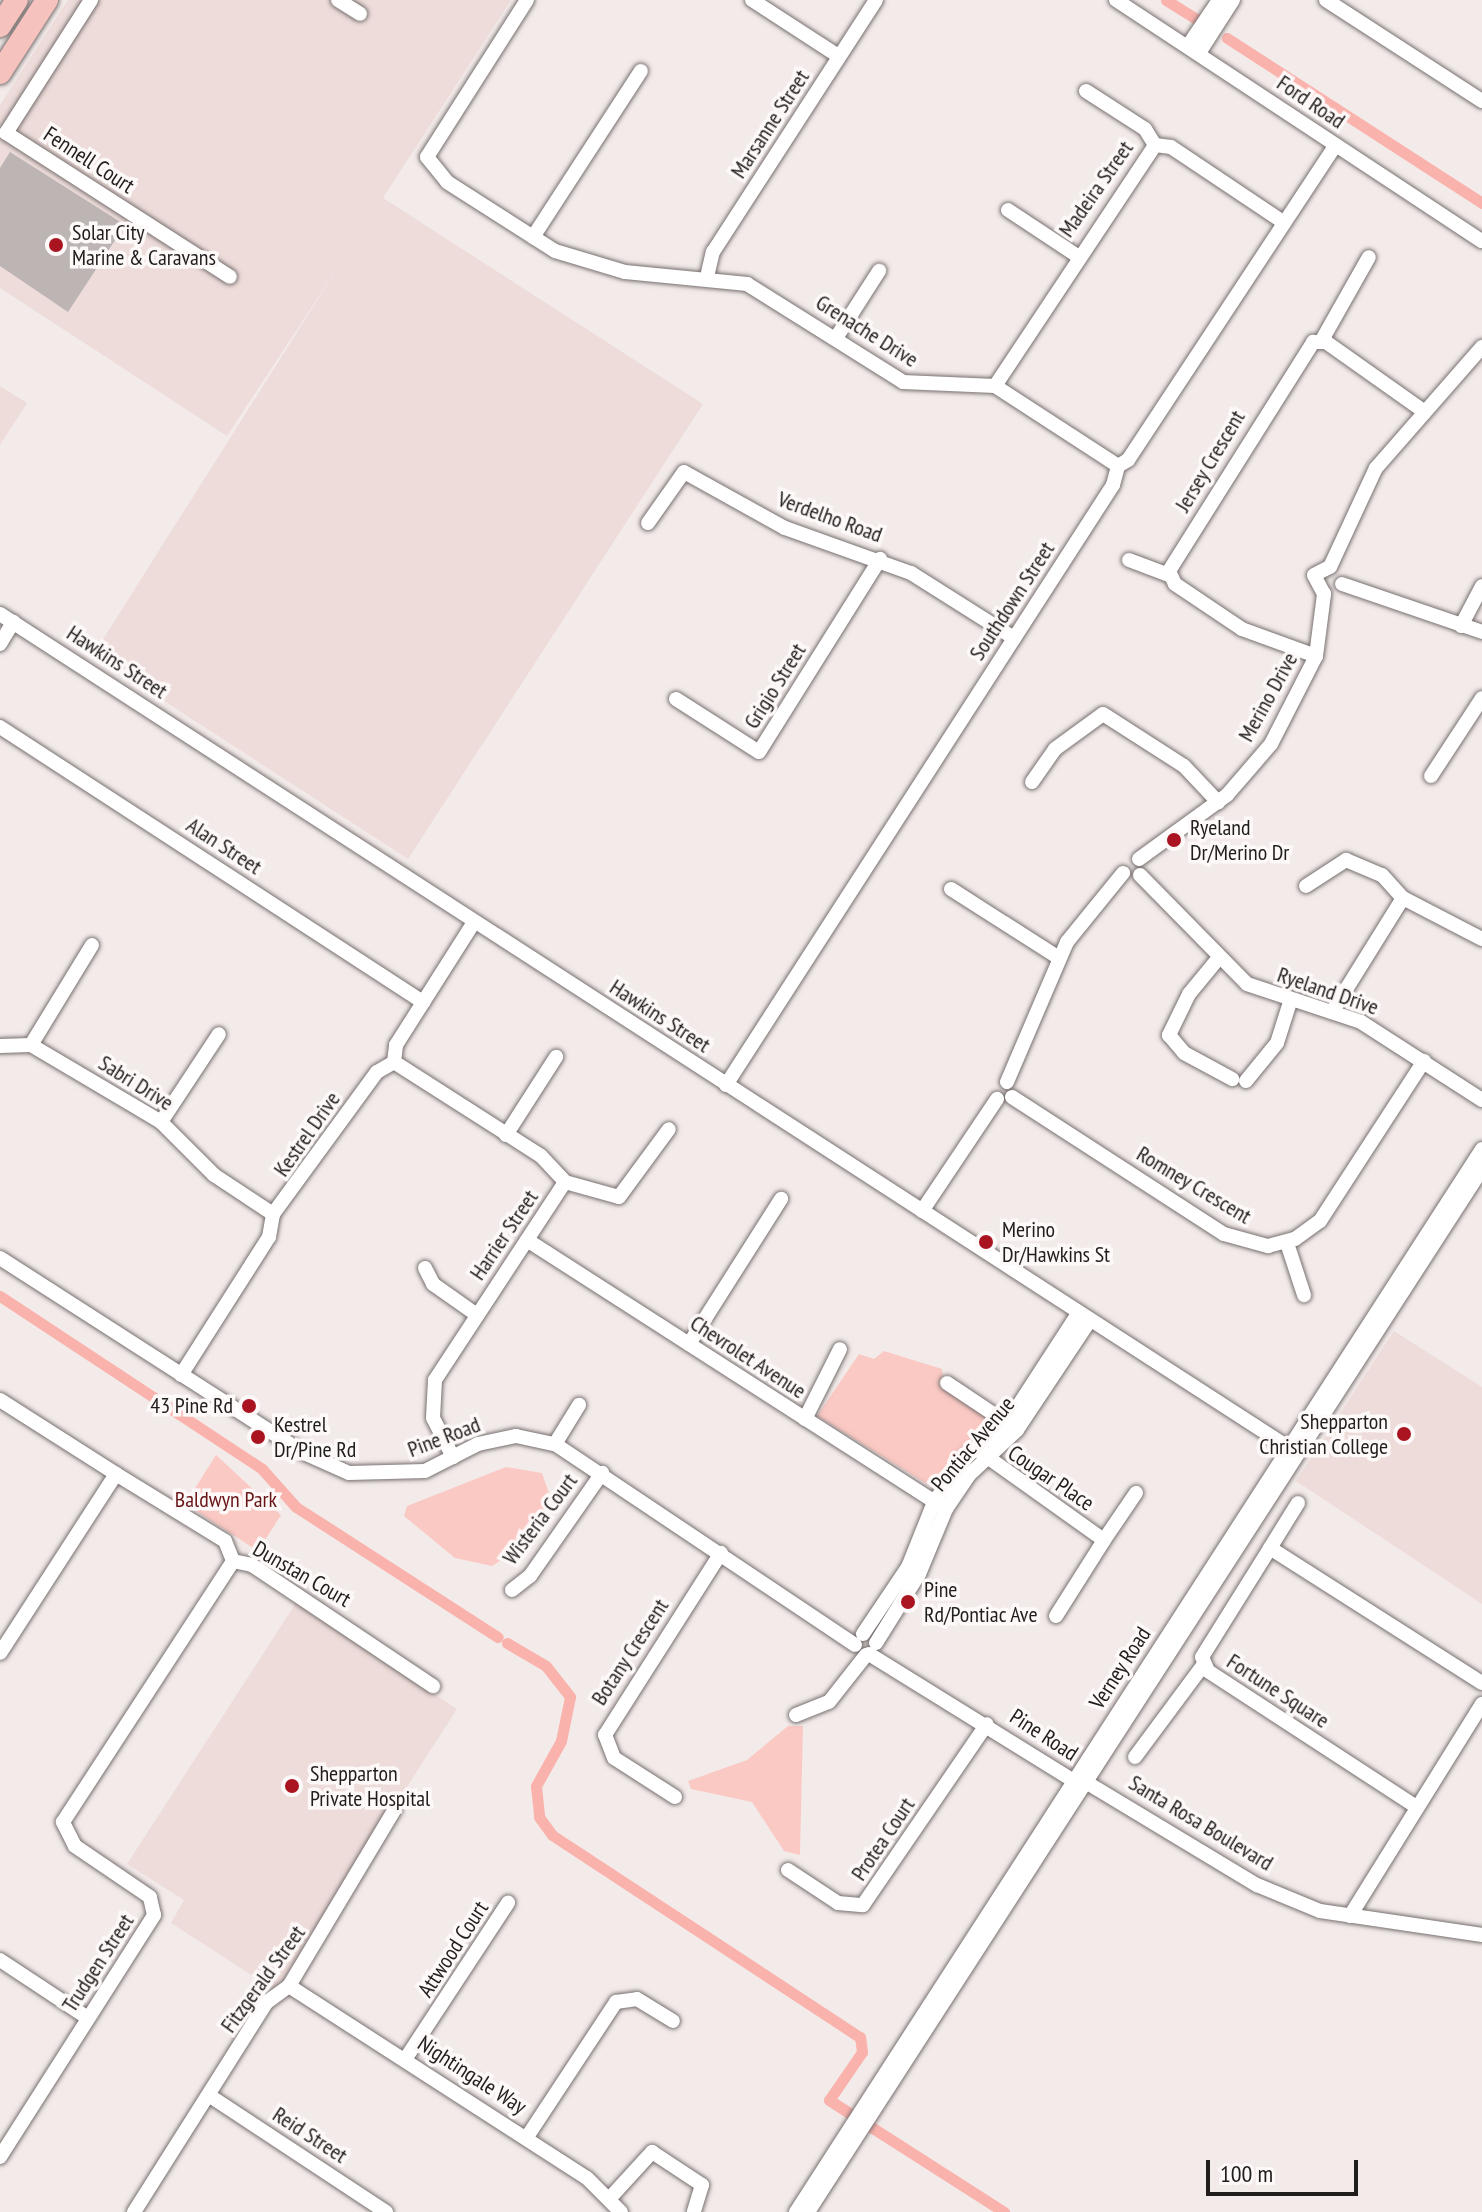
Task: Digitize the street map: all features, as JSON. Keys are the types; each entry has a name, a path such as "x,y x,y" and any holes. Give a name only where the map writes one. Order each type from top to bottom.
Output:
{"highway":[{"path":"0,26 17,0"},
{"path":"0,73 47,0"}],"street":[{"path":"3,133 91,0"},
{"path":"338,0 360,14"},
{"name":"Grenache Drive","path":"527,0 427,157 447,182 533,237 625,272 707,277 747,284 913,386 995,386"},
{"path":"752,0 835,54"},
{"name":"Marsanne Street","path":"707,277 713,252 835,54 876,0"},
{"name":"Ford Road","path":"1116,0 1482,241"},
{"path":"1194,50 1219,0"},
{"path":"1194,50 1233,0"},
{"path":"1326,0 1482,101"},
{"path":"533,237 641,71"},
{"path":"1086,91 1145,129 1155,145"},
{"name":"Fennell Court","path":"3,133 230,277"},
{"name":"Madeira Street","path":"995,386 1076,255 1155,145 1171,147 1283,222"},
{"name":"Southdown Street","path":"726,1085 1014,638 1118,466 1137,447 1335,146"},
{"path":"1008,210 1076,255"},
{"name":"Jersey Crescent","path":"1169,575 1276,395 1309,345 1322,340 1369,257"},
{"path":"836,338 879,271"},
{"path":"1322,340 1425,412"},
{"path":"1481,349 1367,483 1330,567 1342,584 1482,632"},
{"path":"995,386 1118,466"},
{"name":"Verdelho Road","path":"648,523 684,472 785,528 880,559 1014,638"},
{"name":"Grigio Street","path":"676,699 759,752 880,559"},
{"path":"1129,560 1169,575 1255,636 1316,656"},
{"name":"Merino Drive","path":"1123,873 1124,861 1139,859 1218,802 1271,744 1316,656 1324,594 1314,575 1330,567"},
{"path":"1324,594 1342,584"},
{"path":"1461,626 1482,586"},
{"name":"Hawkins Street","path":"0,614 1292,1450"},
{"path":"0,644 13,622"},
{"path":"1431,776 1482,698"},
{"path":"1032,782 1052,752 1103,714 1184,766 1218,802"},
{"name":"Alan Street","path":"0,727 423,1002"},
{"path":"922,1211 1005,1093 1059,958 1123,873 1140,875 1139,859"},
{"path":"1306,886 1323,870 1355,861 1403,898 1482,939"},
{"name":"Ryeland Drive","path":"1140,875 1217,960 1247,984 1290,1002 1332,1012 1424,1061 1482,1100"},
{"path":"951,889 1059,958"},
{"path":"1332,1012 1403,898"},
{"name":"Kestrel Drive","path":"181,1375 269,1237 273,1214 377,1072 394,1062 396,1045 474,922"},
{"path":"0,1046 31,1045 92,945"},
{"path":"1217,960 1169,1035 1184,1053 1239,1080 1277,1043 1290,1002"},
{"path":"161,1122 219,1034"},
{"name":"Sabri Drive","path":"31,1045 161,1122 214,1175 273,1214"},
{"path":"506,1135 556,1057"},
{"path":"1304,1295 1287,1243 1324,1216 1424,1061"},
{"name":"Harrier Street","path":"394,1062 506,1135 565,1182 435,1380 432,1398 453,1457"},
{"name":"Romney Crescent","path":"1005,1093 1224,1234 1246,1243 1287,1243"},
{"path":"565,1182 619,1197 669,1129"},
{"name":"Verney Road","path":"796,2212 870,2110 1482,1149"},
{"name":"Verney Road","path":"1292,1450 1482,1169"},
{"path":"689,1344 781,1199"},
{"name":"Chevrolet Avenue","path":"527,1240 940,1506"},
{"name":"Pine Road","path":"0,1258 302,1452 349,1473 399,1476 516,1436 555,1444 1081,1783"},
{"path":"425,1268 433,1284 477,1315"},
{"name":"Pontiac Avenue","path":"796,1715 829,1702 865,1645 919,1574 940,1506 981,1453 1012,1427 1085,1316"},
{"path":"805,1419 840,1349"},
{"path":"947,1383 1012,1427"},
{"name":"Dunstan Court","path":"0,1400 225,1541 233,1561 252,1565 433,1686"},
{"path":"555,1444 579,1405"},
{"name":"Cougar Place","path":"981,1453 1104,1540"},
{"name":"Wisteria Court","path":"512,1590 530,1576 602,1473"},
{"path":"0,1653 116,1474"},
{"name":"Cougar Place","path":"1056,1616 1136,1493"},
{"name":"Fortune Square","path":"1298,1503 1204,1664 1415,1806"},
{"path":"1270,1548 1482,1683"},
{"name":"Botany Crescent","path":"675,1797 614,1758 605,1735 721,1553"},
{"name":"Trudgen Street","path":"0,2157 152,1922 154,1906 69,1841 63,1822 233,1561"},
{"path":"1135,1757 1204,1664"},
{"path":"1350,1916 1415,1806 1482,1704"},
{"name":"Protea Court","path":"788,1870 838,1903 863,1905 987,1724"},
{"name":"Santa Rosa Boulevard","path":"1081,1783 1257,1885 1350,1916 1482,1935"},
{"name":"Fitzgerald Street","path":"134,2212 267,2002 289,1986 395,1809"},
{"name":"Attwood Court","path":"406,2058 508,1903"},
{"path":"0,1960 88,2018"},
{"name":"Nightingale Way","path":"289,1986 527,2137 609,2199 621,2212"},
{"path":"527,2137 616,2002 637,1999 673,2021"},
{"name":"Reid Street","path":"210,2096 386,2212"},
{"name":"Verney Road","path":"808,2212 858,2127"},
{"path":"609,2199 641,2156 655,2152 704,2187 694,2212"}],"shaded area":[{"path":"68,0 511,0 383,198 703,404 408,859 93,655 340,264 227,436 0,288 0,105"},
{"path":"0,386 27,403 0,445"},
{"name":"Shepparton Christian College","path":"1394,1331 1482,1387 1482,1604 1296,1481"},
{"name":"Shepparton Private Hospital","path":"296,1603 457,1709 276,1991 171,1923 184,1900 127,1864"}],"green space":[{"path":"884,1351 942,1369 944,1386 991,1418 994,1431 935,1489 817,1416 859,1354 874,1359"},
{"name":"Baldwyn Park","path":"216,1455 281,1515 258,1551 185,1504"},
{"path":"506,1467 542,1473 551,1499 520,1548 492,1566 455,1558 404,1516 407,1506"},
{"path":"788,1726 803,1726 800,1855 784,1851 752,1802 691,1789 688,1781 747,1760"}],"building":[{"name":"Solar City Marine & Caravans","path":"10,152 125,225 68,312 0,266 0,168"}],"waterway":[{"path":"1166,0 1199,21"},
{"path":"1227,38 1482,203"},
{"path":"0,1296 262,1469 296,1507 498,1637"},
{"path":"507,1643 546,1666 570,1697 561,1741 536,1786 539,1817 552,1835 860,2037 862,2052 829,2100 1004,2212"}],"place":[{"name":"Solar City Marine & Caravans","path":"56,245"},
{"name":"Ryeland Dr/Merino Dr","path":"1174,840"},
{"name":"Merino Dr/Hawkins St","path":"986,1242"},
{"name":"43 Pine Rd","path":"249,1406"},
{"name":"Shepparton Christian College","path":"1404,1434"},
{"name":"Kestrel Dr/Pine Rd","path":"258,1437"},
{"name":"Pine Rd/Pontiac Ave","path":"908,1602"},
{"name":"Shepparton Private Hospital","path":"292,1786"}]}
